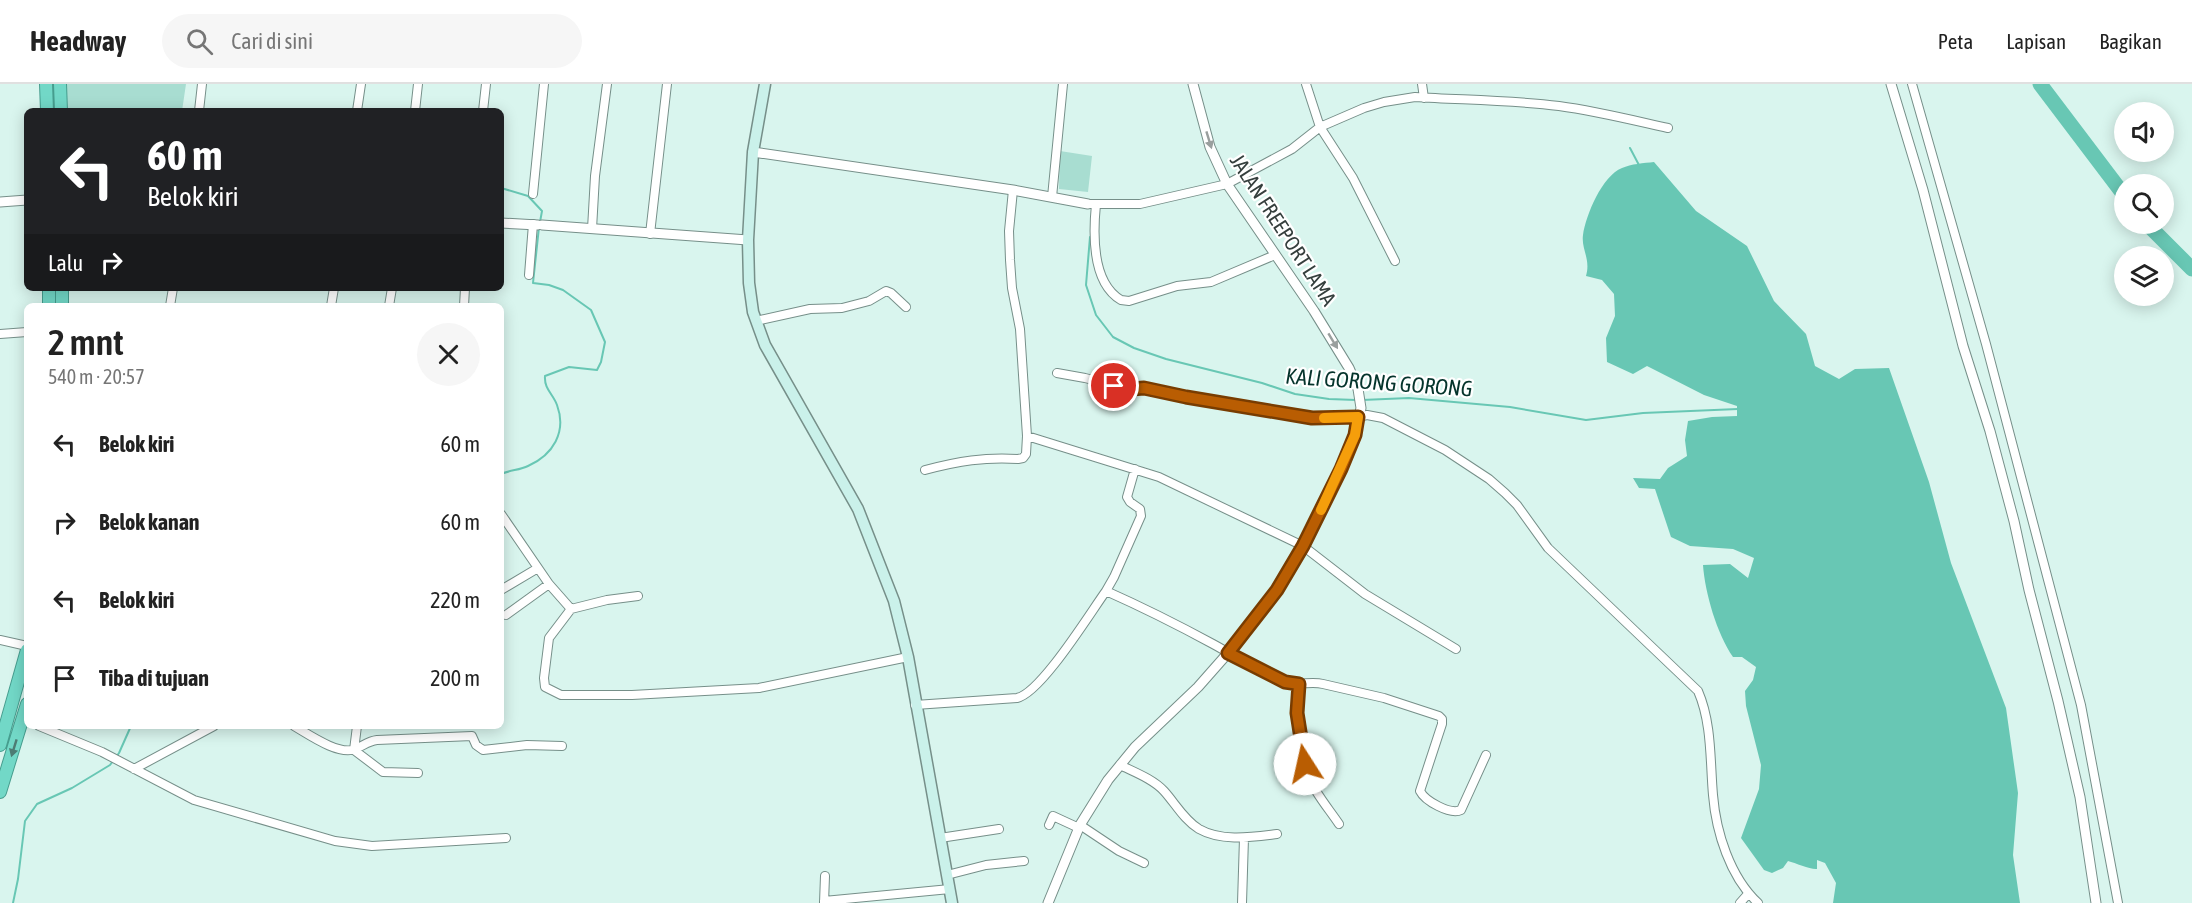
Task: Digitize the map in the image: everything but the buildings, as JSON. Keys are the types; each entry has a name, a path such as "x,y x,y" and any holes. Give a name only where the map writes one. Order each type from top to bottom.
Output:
{"highway":[{"path":"46,84 47,108"},
{"path":"60,84 60,108"},
{"path":"0,745 24,659"},
{"path":"0,792 24,723"}],"main road":[{"path":"765,84 753,152 748,240 750,283 756,321 765,345 858,510 894,601 908,657 952,903"}],"street":[{"path":"199,108 202,84"},
{"path":"357,108 361,84"},
{"path":"415,108 418,84"},
{"path":"483,108 486,84"},
{"path":"533,194 544,84"},
{"path":"592,229 595,176 607,84"},
{"path":"650,234 667,84"},
{"path":"1052,197 1063,84"},
{"name":"JALAN FREEPORT LAMA","path":"1193,84 1210,147 1227,184 1314,311 1349,368 1358,388 1360,412"},
{"path":"1306,84 1320,127 1353,178 1395,261"},
{"path":"1419,98 1422,84"},
{"path":"1891,84 1923,190 1963,346 1990,431 2014,521 2080,797 2096,903"},
{"path":"1912,84 1986,344 2081,705 2118,903"},
{"path":"753,152 1013,190 1092,204 1140,204 1227,184 1292,149 1320,127 1364,108 1402,99 1502,101 1557,106 1668,128"},
{"path":"926,470 961,460 1023,458 1026,454 1027,436 1020,329 1012,288 1010,260 1009,231 1013,190"},
{"path":"0,202 24,200"},
{"path":"1092,204 1099,275 1121,300 1129,301 1181,285 1211,282 1275,255"},
{"path":"504,223 748,240"},
{"path":"529,274 538,225"},
{"path":"756,321 810,309 842,308 869,301 886,291 906,307"},
{"path":"0,334 24,332"},
{"path":"1057,373 1125,388 1144,388 1312,418 1360,412 1383,418 1445,450 1489,479 1517,505 1548,548 1698,691 1704,704 1711,757 1713,797 1720,833 1728,858 1748,894 1758,903"},
{"path":"1048,903 1079,826 1096,797 1120,765 1198,687 1228,653 1277,590 1303,546 1341,469 1355,435 1360,412"},
{"path":"1027,436 1172,482 1303,546 1365,594 1456,649"},
{"path":"915,705 1017,698 1028,694 1062,654 1114,576 1141,516 1140,509 1127,497 1135,469"},
{"path":"504,518 549,584 571,609"},
{"path":"504,588 538,568"},
{"path":"506,615 549,584"},
{"path":"1106,591 1285,682 1299,684 1315,682 1383,698 1439,716 1442,724 1420,791 1424,797 1452,811 1461,810 1486,755"},
{"path":"638,596 607,600 571,609 549,638 545,687 561,695 632,695 759,688 908,657"},
{"path":"0,640 24,647"},
{"path":"1299,684 1297,713 1305,764 1314,787 1339,824"},
{"path":"46,729 102,752 194,800 356,845 506,838"},
{"path":"134,769 208,729"},
{"path":"300,729 338,749 354,750 383,772 418,773"},
{"path":"354,750 357,729"},
{"path":"471,729 476,746 483,750 527,745 562,746"},
{"path":"354,750 366,742 377,740 472,736"},
{"path":"1120,765 1162,789 1176,808 1198,828 1228,837 1244,838 1277,834"},
{"path":"1049,825 1053,816 1079,826 1119,851 1144,863"},
{"path":"940,838 999,829"},
{"path":"1242,903 1244,838"},
{"path":"947,874 986,865 1024,861"},
{"path":"825,876 824,902 950,889"},
{"path":"1740,903 1748,894"}],"shaded area":[{"path":"63,84 186,84 182,108 63,108"},
{"path":"1060,151 1092,156 1088,192 1059,189"},
{"path":"1654,162 1696,211 1747,246 1774,301 1806,334 1815,366 1839,379 1855,369 1889,368 1929,482 1951,563 2006,708 2018,793 2013,855 2020,903 1833,903 1836,883 1825,863 1817,860 1817,869 1814,869 1788,861 1783,868 1772,873 1764,870 1741,838 1759,789 1761,765 1746,706 1745,691 1753,680 1756,667 1742,657 1733,657 1727,648 1713,613 1703,565 1730,564 1748,578 1754,558 1733,549 1690,546 1671,537 1655,489 1639,488 1633,478 1660,479 1668,468 1687,456 1685,440 1688,421 1737,416 1737,406 1704,395 1647,366 1633,374 1607,362 1606,338 1615,316 1614,294 1602,280 1586,276 1587,264 1583,235 1596,197 1615,172 1633,165"}],"waterway":[{"path":"2040,84 2114,182"},
{"path":"1630,148 1640,167"},
{"path":"504,189 528,196 542,211 540,222"},
{"path":"504,473 537,461 556,442 560,415 546,384 545,376 569,367 597,370 605,342 591,310 563,290 533,283 539,227"},
{"path":"2157,234 2192,269"},
{"name":"KALI GORONG GORONG","path":"1090,237 1086,285 1096,315 1113,337 1134,348 1166,359 1262,383 1295,394 1356,400"},
{"name":"KALI GORONG GORONG","path":"1362,400 1409,398 1510,407 1586,420 1643,413 1738,409"},
{"path":"13,903 25,821 37,804 72,788 110,765 119,753 130,729"}],"slow traffic":[{"path":"1321,510 1355,435 1358,417 1324,418"}],"route":[{"path":"1114,386 1131,389 1144,388 1312,418 1358,417 1355,435 1341,469 1303,546 1277,590 1228,653 1285,682 1299,684 1297,713 1305,764"}]}
